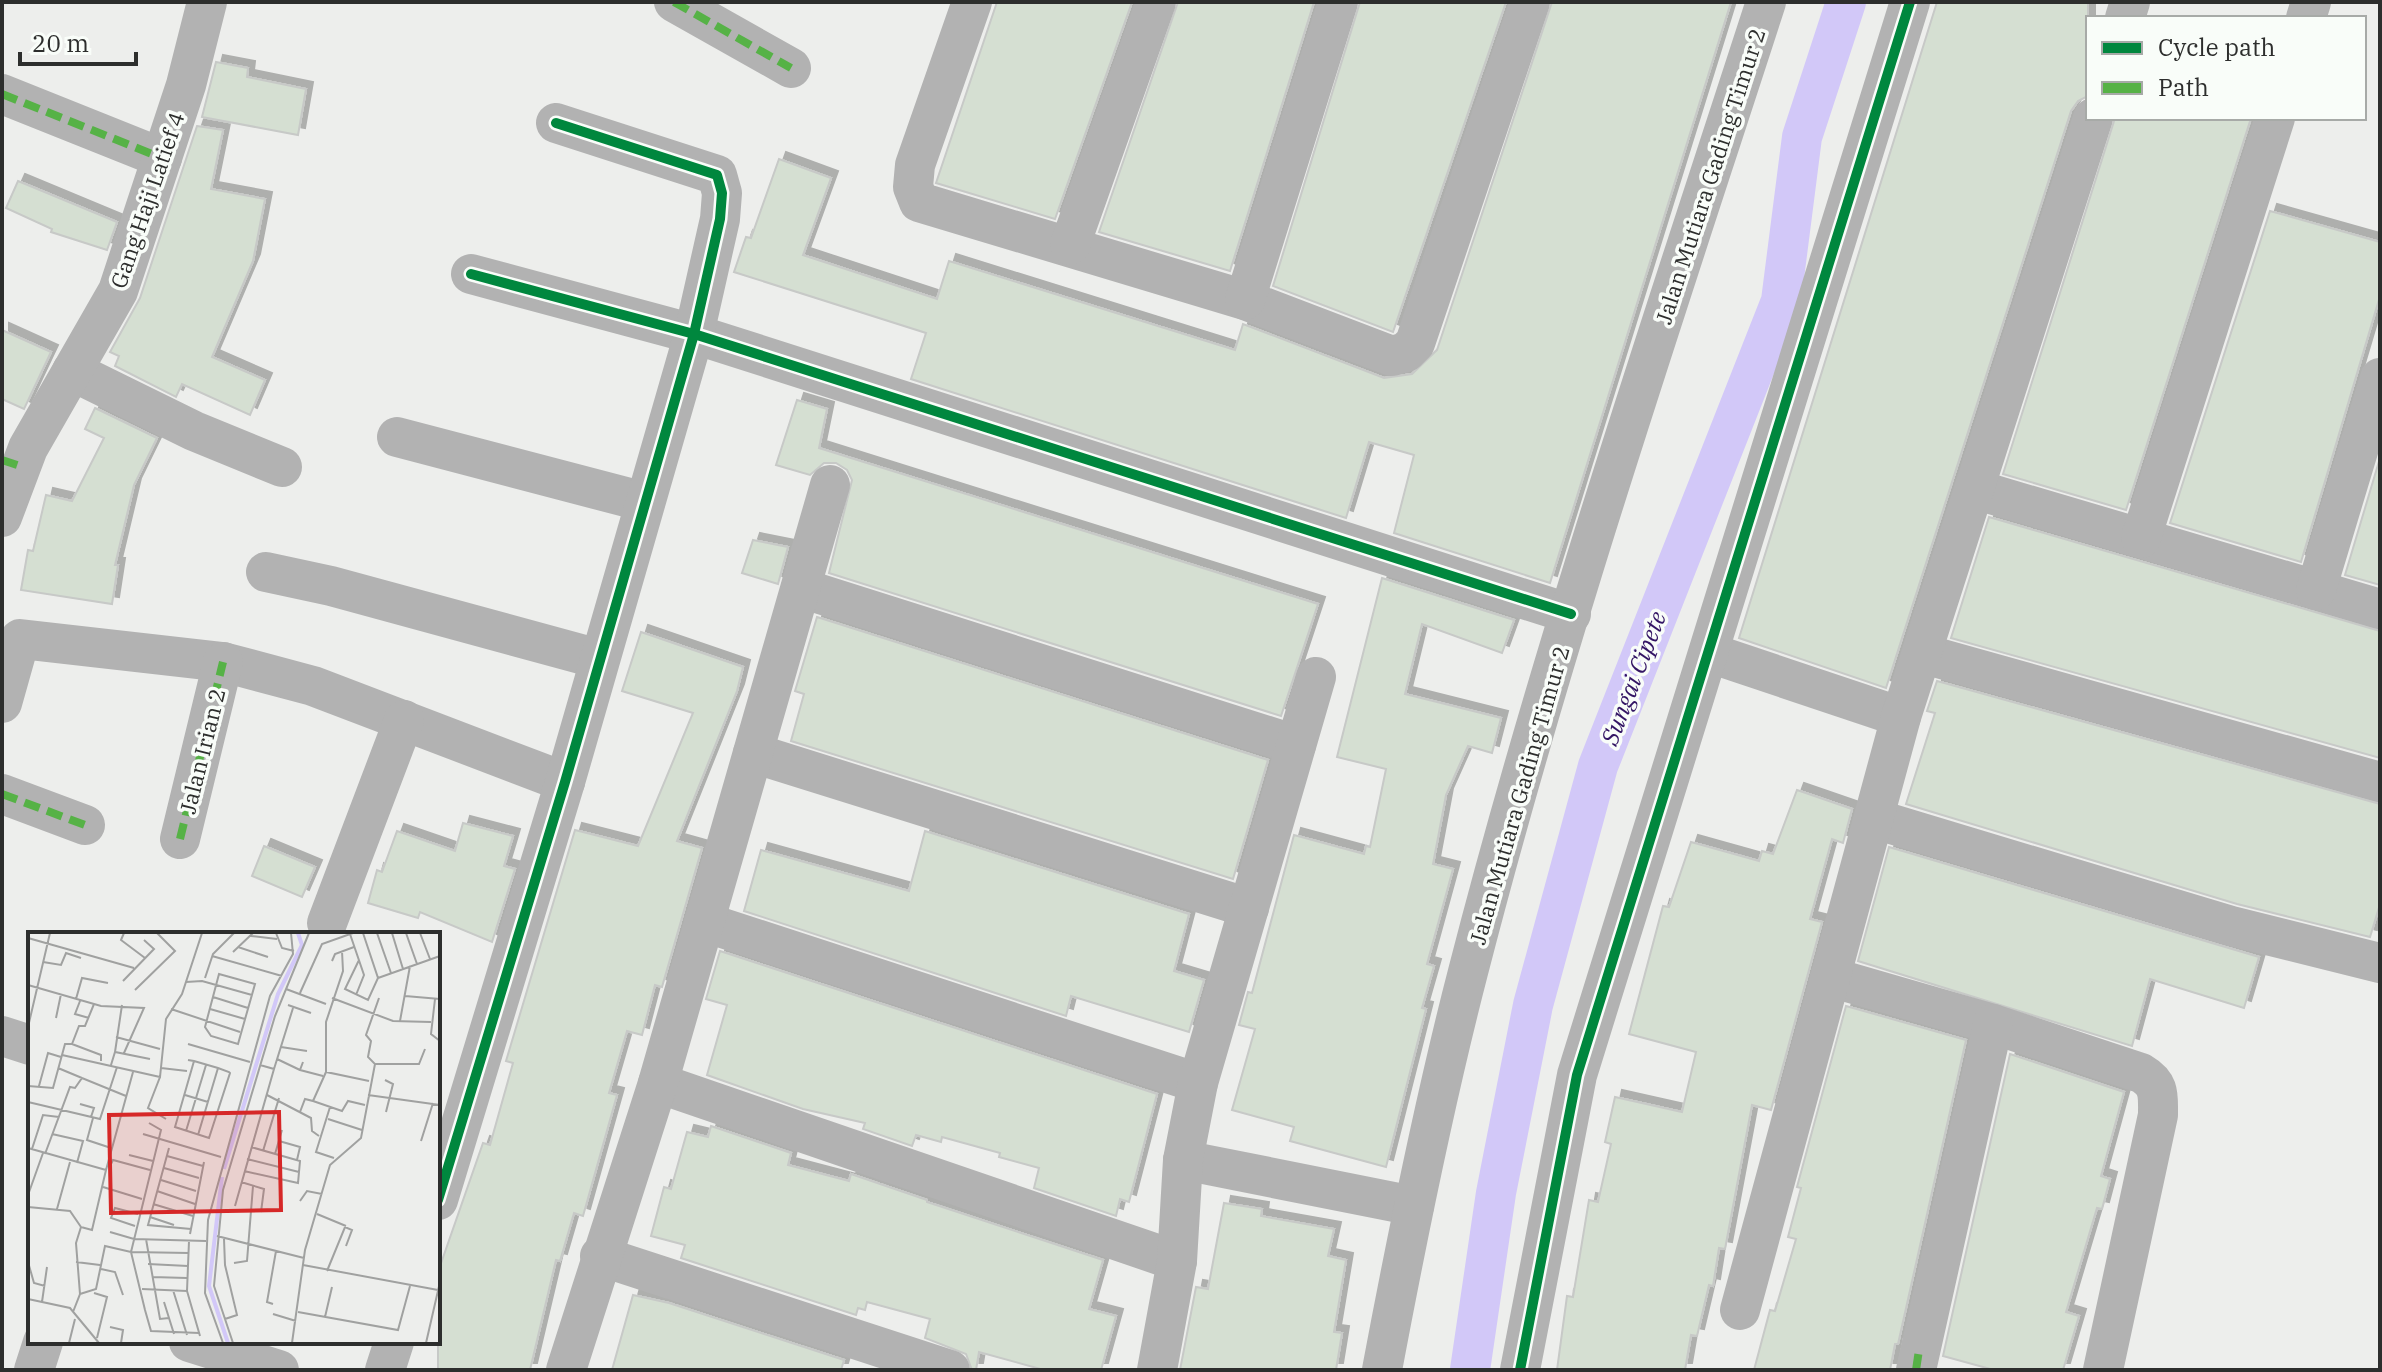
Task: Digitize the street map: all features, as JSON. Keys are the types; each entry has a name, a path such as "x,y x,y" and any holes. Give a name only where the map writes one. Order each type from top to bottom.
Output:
{"street":[{"name":"Gang Haji Latief 4","path":"2,517 11,463 72,371 118,291 186,85 207,2"},
{"path":"674,2 791,68"},
{"path":"972,2 915,165 913,187 919,202 1245,300 1392,356 1406,352 1415,343 1530,2"},
{"path":"1070,245 1156,2"},
{"path":"1245,300 1338,2"},
{"name":"Jalan Mutiara Gading Timur 2","path":"1382,1370 1414,1206 1468,971 1571,614 1766,2"},
{"path":"1520,1370 1577,1075 1910,2"},
{"path":"2,94 162,158"},
{"path":"1740,1310 1901,717 1924,654 2092,120"},
{"path":"2141,538 2274,120"},
{"path":"440,1190 565,782 694,334 720,219 722,193 717,175 556,123"},
{"path":"471,274 694,334 1571,614"},
{"path":"72,371 194,431 282,467"},
{"path":"2316,590 2377,396"},
{"path":"397,437 645,502"},
{"path":"566,1370 600,1256 658,1083 830,485"},
{"path":"1974,489 2380,609"},
{"path":"266,572 331,586 599,659"},
{"path":"801,588 1296,745"},
{"path":"2,703 20,639 223,662 313,686 565,782"},
{"path":"1710,653 1901,717"},
{"path":"1924,654 2380,782"},
{"name":"Jalan Irian 2","path":"180,839 223,662"},
{"path":"1157,1370 1177,1261 1183,1160 1198,1083 1316,677"},
{"path":"327,923 404,720"},
{"path":"753,753 1249,908"},
{"path":"2,794 85,825"},
{"path":"1875,819 2231,926 2380,963"},
{"path":"704,922 1198,1083"},
{"path":"1830,977 1993,1024 2141,1073 2157,1086 2158,1115 2103,1370"},
{"path":"1916,1370 1993,1024"},
{"path":"2,1036 28,1044"},
{"path":"658,1083 1177,1261"},
{"path":"1183,1160 1414,1206"},
{"path":"600,1256 950,1370"},
{"path":"34,1370 42,1344"},
{"path":"195,1344 279,1370"},
{"path":"385,1370 393,1344"}],"building":[{"path":"997,2 1132,2 1055,219 936,183"},
{"path":"1178,2 1314,2 1230,271 1099,232"},
{"path":"1360,2 1506,2 1393,332 1273,286"},
{"path":"1552,2 1731,2 1550,583 1394,533 1414,455 1369,442 1346,518 911,379 926,333 734,272 746,237 751,238 779,159 831,178 803,255 937,299 949,261 1235,350 1243,324 1384,378 1412,374 1437,350"},
{"path":"1937,2 2088,2 2086,97 2078,101 2071,111 1886,688 1739,638"},
{"path":"216,62 248,68 247,77 306,89 298,135 202,117"},
{"path":"2114,120 2250,120 2126,510 2003,474"},
{"path":"197,126 223,130 211,189 265,199 253,261 212,357 265,380 250,415 182,384 176,397 115,366 119,356 110,352 140,298"},
{"path":"18,181 117,222 107,250 51,232 52,229 6,208"},
{"path":"2270,211 2380,242 2380,296 2301,562 2170,523"},
{"path":"2,330 51,352 24,409 2,399"},
{"path":"797,400 827,409 819,448 1318,604 1281,716 829,573 852,480 847,470 836,463 824,463 810,475 776,465"},
{"path":"95,408 157,438 134,485 115,565 118,565 112,604 21,590 28,550 33,551 46,495 72,501 104,438 85,429"},
{"path":"2380,458 2380,585 2345,575"},
{"path":"1989,517 2380,631 2380,758 1951,638"},
{"path":"753,540 788,547 778,584 742,573"},
{"path":"1382,578 1514,620 1502,653 1422,624 1405,694 1501,718 1492,753 1468,746 1446,795 1433,864 1453,869 1427,964 1434,966 1422,1008 1426,1009 1386,1167 1290,1141 1294,1127 1232,1110 1255,1029 1239,1025 1248,992 1252,993 1294,835 1364,854 1366,846 1370,847 1386,769 1337,757"},
{"path":"817,617 1268,760 1233,879 791,741 804,694 795,691"},
{"path":"641,632 743,667 737,691 677,841 702,848 662,987 655,985 642,1035 627,1031 609,1093 617,1095 583,1216 574,1213 560,1261 556,1260 530,1370 438,1370 440,1266 483,1143 490,1145 513,1063 506,1061 575,830 638,846 693,713 622,691"},
{"path":"1937,681 2380,804 2380,904 2370,937 2237,904 1906,804 1935,713 1927,711"},
{"path":"1797,790 1852,809 1843,843 1832,839 1810,919 1822,922 1771,1110 1752,1105 1725,1249 1719,1248 1713,1286 1709,1285 1697,1336 1691,1335 1685,1370 1557,1370 1567,1296 1573,1297 1589,1200 1598,1202 1611,1144 1605,1142 1615,1097 1682,1112 1696,1052 1629,1034 1663,906 1669,907 1691,842 1759,861 1762,851 1773,854"},
{"path":"463,823 513,836 504,866 515,869 492,942 420,912 418,918 368,903 377,870 382,872 397,831 455,851"},
{"path":"925,831 1189,914 1174,971 1204,980 1189,1032 1071,996 1066,1016 744,911 761,850 909,891"},
{"path":"264,846 315,867 302,897 252,876"},
{"path":"1889,847 2259,957 2244,1008 2150,979 2132,1046 1858,961"},
{"path":"720,951 1157,1094 1129,1202 1120,1199 1116,1216 1034,1188 1039,1168 999,1157 1000,1153 942,1137 941,1142 916,1135 912,1146 863,1129 865,1123 803,1109 707,1075 727,1005 706,999"},
{"path":"1846,1006 1966,1040 1898,1344 1895,1344 1890,1370 1754,1370 1770,1310 1775,1311 1796,1239 1788,1237 1801,1188 1797,1187"},
{"path":"2010,1054 2124,1092 2101,1176 2110,1179 2102,1209 2097,1208 2066,1312 2079,1316 2063,1370 1994,1370 1943,1356"},
{"path":"711,1126 791,1153 788,1165 849,1181 851,1174 1103,1260 1089,1309 1116,1316 1101,1370 1044,1370 979,1352 976,1370 972,1370 966,1354 925,1338 930,1319 867,1302 865,1310 858,1308 856,1315 681,1258 685,1245 651,1236 664,1187 671,1189 687,1132 708,1137"},
{"path":"1224,1203 1262,1209 1261,1216 1334,1229 1328,1256 1346,1260 1334,1332 1342,1333 1336,1370 1180,1370 1196,1287 1208,1289"},
{"path":"633,1295 669,1303 844,1360 841,1370 612,1370"}],"waterway":[{"name":"Sungai Cipete","path":"1470,1370 1496,1193 1533,1005 1598,766 1781,301 1802,137 1846,2"}],"marked path":[{"path":"674,2 791,68"},
{"path":"2,94 162,158"},
{"path":"2,460 20,466"},
{"path":"180,839 223,662"},
{"path":"2,794 85,825"},
{"path":"1916,1370 1919,1350"}],"cycle path":[{"path":"1520,1370 1577,1075 1910,2"},
{"path":"440,1193 565,782 694,334 720,219 722,193 717,175 556,123"},
{"path":"471,274 694,334 1571,614"}]}
